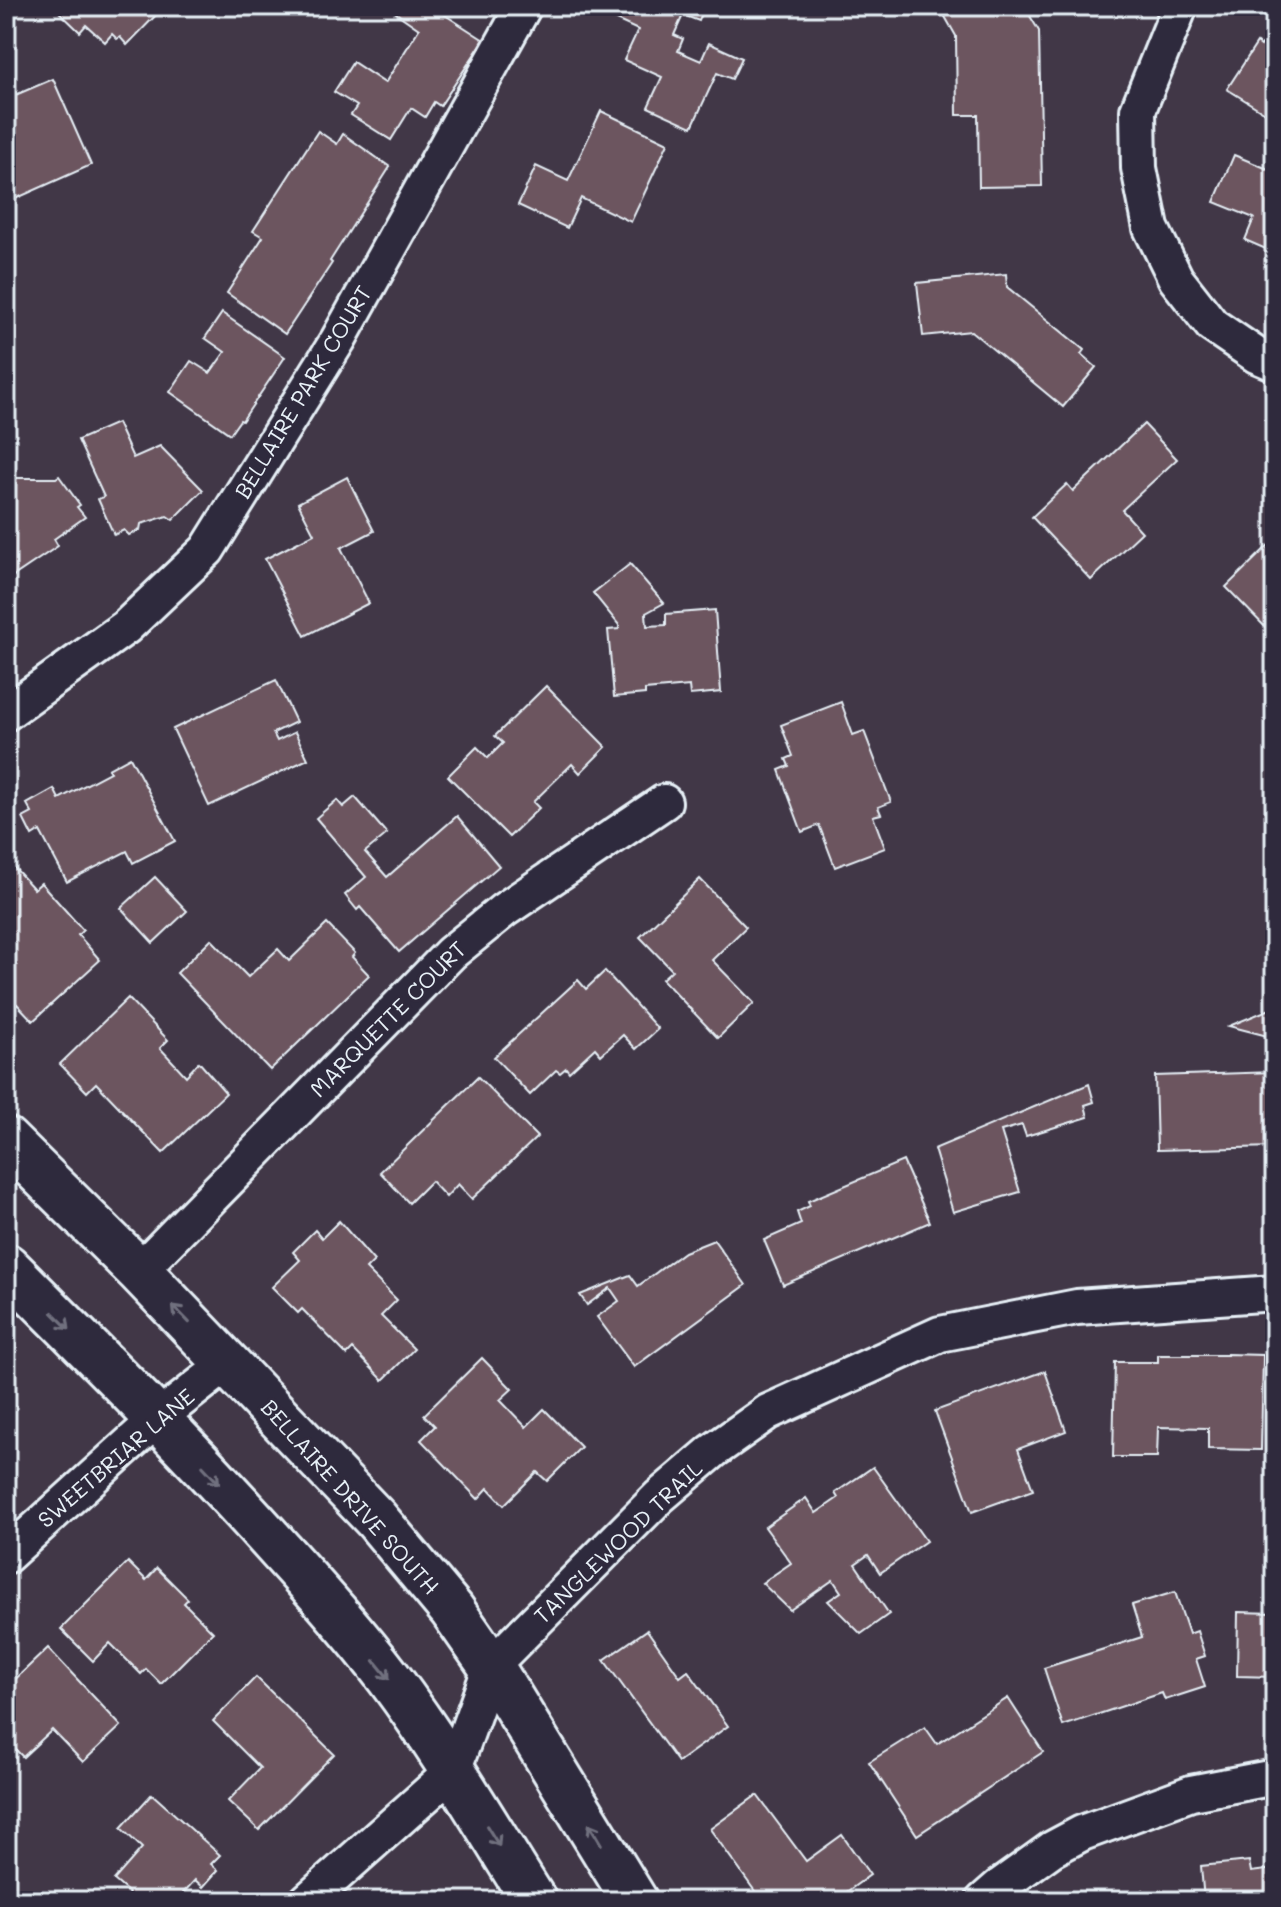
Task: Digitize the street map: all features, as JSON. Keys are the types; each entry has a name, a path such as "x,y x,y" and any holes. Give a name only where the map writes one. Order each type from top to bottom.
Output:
{"main road":[{"name":"BELLAIRE DRIVE SOUTH","path":"6,1140 228,1363 376,1519 452,1610 491,1666 635,1901"},
{"path":"6,1266 158,1418 319,1594 388,1677 453,1771 534,1901"}],"street":[{"name":"BELLAIRE PARK COURT","path":"6,713 126,627 207,550 338,340 524,6"},
{"path":"1180,6 1138,110 1139,168 1151,228 1176,279 1212,325 1256,355 1275,363"},
{"name":"MARQUETTE COURT","path":"139,1271 451,953 504,910 664,802"},
{"name":"TANGLEWOOD TRAIL","path":"307,1901 453,1771 491,1666 659,1497 713,1451 768,1412 940,1334 1077,1307 1275,1293"},
{"name":"SWEETBRIAR LANE","path":"6,1556 158,1418 228,1363"},
{"path":"983,1901 1042,1857 1082,1833 1191,1793 1275,1777"}],"building":[{"path":"55,6 157,6 161,10 127,45 112,34 105,42 86,25 80,32"},
{"path":"386,6 431,6 484,40 440,106 434,102 425,117 411,108 391,140 351,115 357,106 334,92 353,62 385,83 419,29"},
{"path":"622,6 705,6 699,21 683,15 674,35 683,39 678,51 701,61 709,43 742,58 732,79 717,73 692,127 648,107 662,77 624,60 638,30 616,20"},
{"path":"939,6 1024,6 1039,31 1042,186 979,187 978,115 957,115 956,36"},
{"path":"1275,24 1275,119 1227,89 1257,43 1261,46"},
{"path":"53,79 91,165 6,203 6,99"},
{"path":"601,111 668,143 631,222 581,198 567,228 518,205 536,166 568,181"},
{"path":"318,131 337,144 343,134 390,167 285,334 227,293 263,237 253,231"},
{"path":"1234,155 1275,172 1275,253 1245,240 1254,218 1214,202"},
{"path":"1006,274 1007,287 1084,350 1081,354 1096,367 1063,407 971,331 923,336 917,283"},
{"path":"222,313 285,357 230,434 170,392 191,361 210,373 225,352 205,338"},
{"path":"117,423 133,458 160,446 203,490 173,520 167,516 141,524 140,530 129,535 124,530 114,535 98,499 104,497 78,440"},
{"path":"1144,424 1177,459 1122,510 1142,532 1091,580 1032,517 1067,484 1073,491"},
{"path":"59,476 85,517 54,539 58,546 12,577 6,566 6,478"},
{"path":"347,477 374,531 341,548 369,603 305,636 265,559 314,534 298,503"},
{"path":"1275,539 1275,637 1226,587"},
{"path":"630,564 664,603 646,613 647,626 666,625 666,614 715,610 721,692 690,695 689,686 645,690 645,694 614,697 608,630 619,629 619,625 593,593"},
{"path":"276,680 296,722 273,733 277,741 295,732 308,759 209,806 173,729"},
{"path":"546,686 606,747 580,773 572,764 533,802 539,808 509,837 448,776 477,747 488,758 503,743 495,736"},
{"path":"841,702 853,735 864,731 891,802 878,807 881,814 873,816 885,848 835,867 819,825 802,832 779,770 789,766 786,759 793,756 781,725"},
{"path":"130,757 175,841 133,863 127,851 67,882 40,831 32,836 23,818 32,813 27,804 54,789 59,799 110,772 108,769"},
{"path":"355,797 387,834 365,852 387,877 457,816 499,866 399,952 360,907 357,910 345,895 366,877 316,818 337,800 343,807"},
{"path":"11,864 34,889 41,883 83,930 78,935 100,960 33,1021 17,1004 11,1010 6,1005 6,868"},
{"path":"155,877 187,911 153,943 121,908"},
{"path":"700,879 746,927 712,960 754,1003 718,1038 662,979 672,970 640,937"},
{"path":"327,924 355,953 352,957 369,975 270,1070 177,973 211,939 248,977 278,949 289,961"},
{"path":"605,971 658,1029 636,1049 623,1035 601,1055 595,1048 569,1072 566,1068 560,1073 556,1070 530,1095 494,1057 578,980 586,989"},
{"path":"128,998 168,1040 160,1048 186,1076 199,1062 226,1093 163,1153 96,1083 87,1092 60,1064"},
{"path":"1275,1007 1275,1038 1229,1026"},
{"path":"1275,1072 1275,1147 1157,1150 1155,1076"},
{"path":"478,1077 537,1137 472,1199 458,1184 446,1197 431,1181 409,1203 380,1172"},
{"path":"1089,1084 1094,1102 1085,1105 1088,1117 1026,1136 1022,1125 1001,1131 1020,1192 953,1212 934,1149"},
{"path":"903,1161 930,1222 783,1285 764,1240 801,1224 797,1212 810,1206 808,1201"},
{"path":"339,1221 374,1261 366,1269 397,1300 381,1316 414,1349 383,1380 353,1349 347,1355 302,1309 298,1313 272,1287 300,1260 293,1252 315,1230 322,1238"},
{"path":"714,1240 746,1285 634,1367 597,1317 619,1301 610,1288 587,1305 580,1295 630,1275 638,1286 684,1252"},
{"path":"1158,1355 1263,1355 1261,1450 1208,1449 1208,1428 1158,1427 1157,1457 1113,1457 1115,1362 1158,1362"},
{"path":"482,1358 512,1389 500,1400 526,1427 544,1409 581,1447 547,1481 537,1472 504,1505 488,1488 478,1499 421,1440 435,1426 424,1415"},
{"path":"1045,1371 1066,1431 1018,1449 1033,1490 972,1512 935,1411"},
{"path":"873,1467 926,1541 880,1573 868,1555 855,1564 889,1614 861,1634 828,1601 841,1592 833,1580 790,1610 762,1583 791,1563 765,1527 806,1498 816,1513 838,1498 835,1493"},
{"path":"128,1562 146,1580 157,1568 188,1599 184,1603 213,1632 161,1684 146,1669 141,1674 110,1643 93,1661 61,1629"},
{"path":"1175,1592 1189,1634 1197,1631 1205,1656 1196,1659 1205,1687 1165,1700 1162,1693 1063,1726 1044,1668 1142,1637 1132,1605"},
{"path":"1238,1612 1275,1613 1275,1677 1237,1676"},
{"path":"647,1630 680,1677 688,1671 728,1726 678,1762 604,1660"},
{"path":"48,1648 121,1726 83,1762 52,1730 23,1757 13,1747 6,1753 6,1688"},
{"path":"256,1677 334,1754 259,1830 228,1801 260,1768 213,1721"},
{"path":"1008,1698 1043,1752 917,1835 869,1762 925,1727 937,1744"},
{"path":"152,1794 220,1855 211,1864 218,1870 203,1887 195,1880 176,1901 123,1901 129,1893 114,1880 142,1848 121,1828"},
{"path":"757,1795 806,1861 842,1835 870,1875 834,1901 762,1901 710,1829"},
{"path":"1249,1861 1251,1872 1275,1869 1275,1901 1204,1901 1201,1866"},
{"path":"1143,1890 1150,1901 1126,1901"}]}
